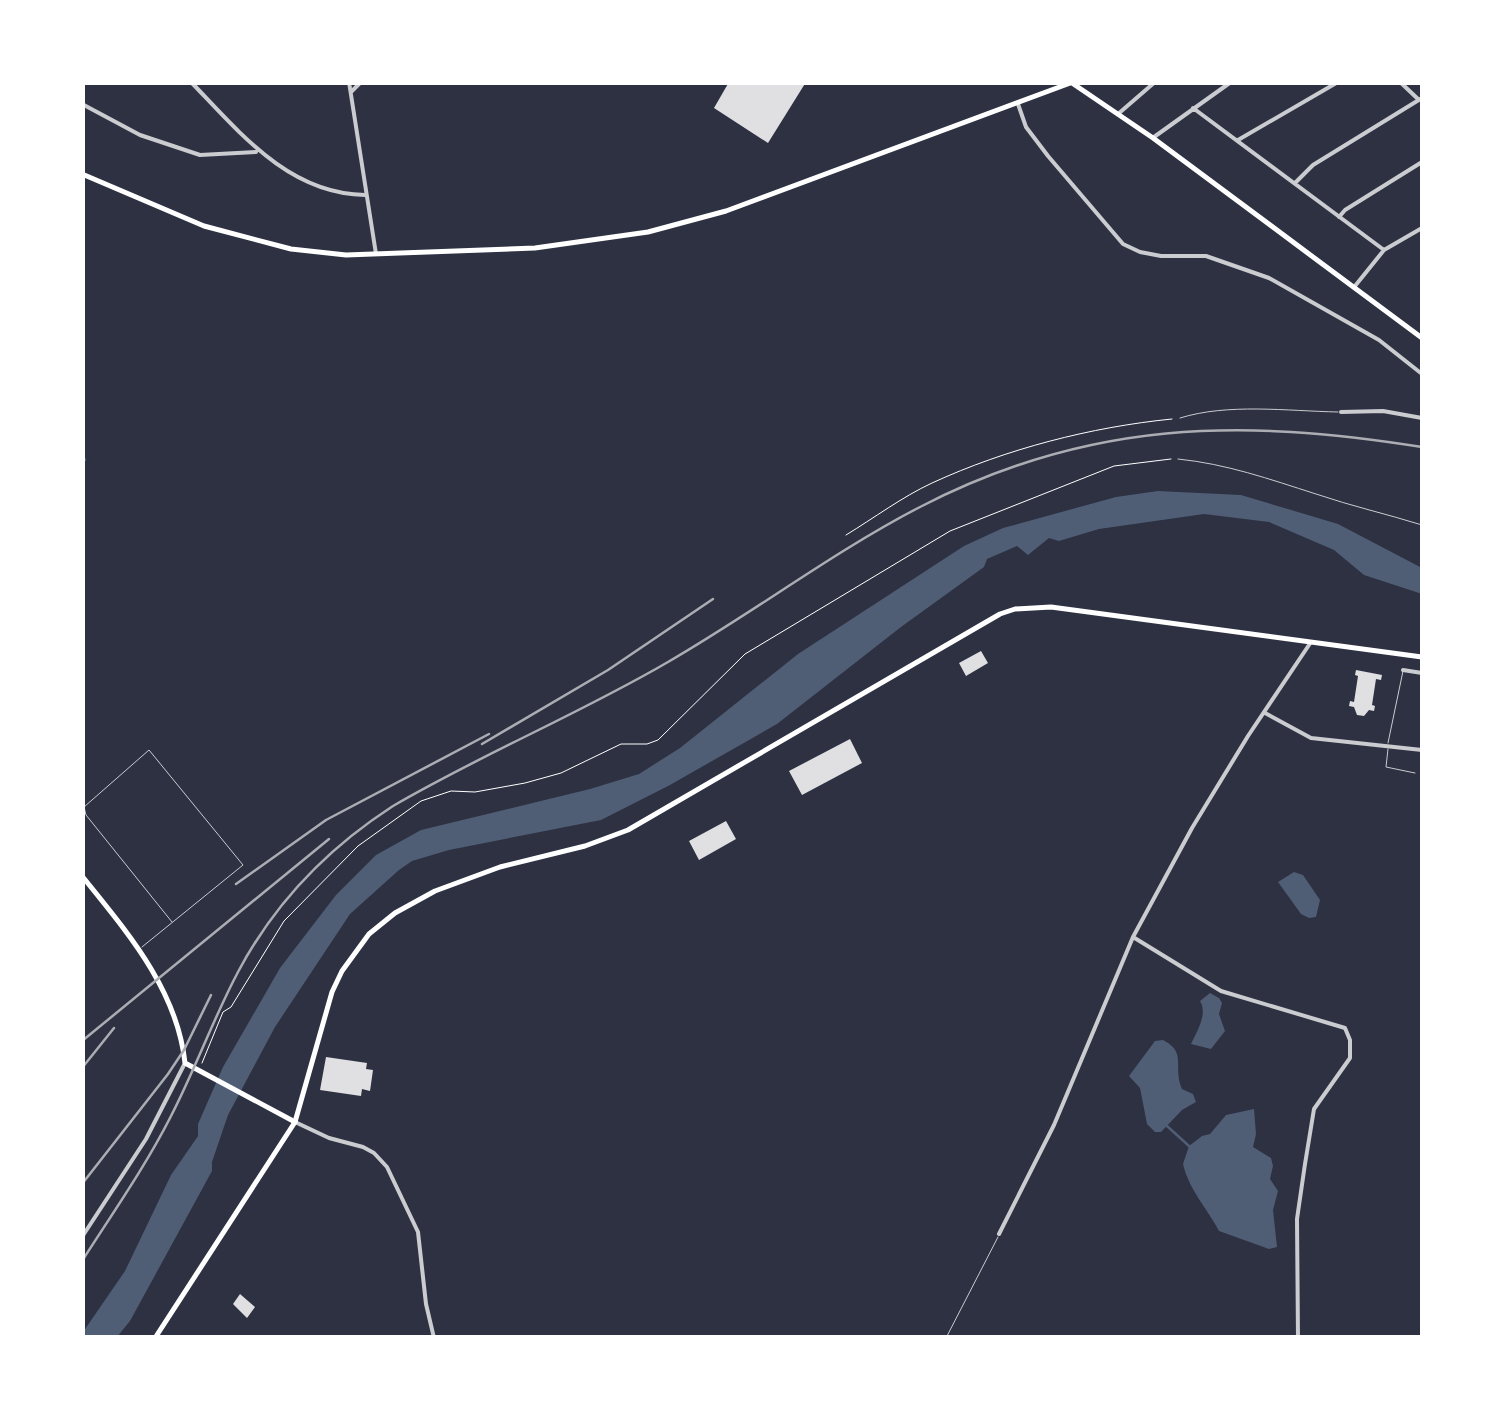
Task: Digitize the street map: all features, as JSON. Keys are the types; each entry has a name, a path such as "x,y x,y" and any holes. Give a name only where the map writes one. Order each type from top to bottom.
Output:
{"main road":[{"path":"82,174 204,226 267,245 334,254 535,248 648,232 774,194 1072,83 1153,138 1422,338"},
{"path":"155,1338 295,1122 332,992 360,946 394,913 484,873 585,846 628,830 1000,614 1015,609 1051,607 1422,657"},
{"path":"82,876 140,949 166,997 183,1044 185,1064 295,1122"}],"street":[{"path":"349,82 376,254"},
{"path":"351,92 361,82"},
{"path":"1153,138 1231,82"},
{"path":"1238,140 1338,82"},
{"path":"1295,183 1312,165 1422,100 1400,82"},
{"path":"1118,114 1155,83"},
{"path":"195,84 258,152 321,188 365,195"},
{"path":"82,104 140,135 200,155 258,152"},
{"path":"1017,104 1026,126 1048,156 1123,244 1151,254 1206,256 1269,278 1379,340 1422,374"},
{"path":"1193,108 1384,250"},
{"path":"1339,217 1422,162"},
{"path":"1355,287 1384,250 1422,228"},
{"path":"1341,412 1383,411 1422,418"},
{"path":"999,1234 1054,1125 1133,938 1192,828 1312,642"},
{"path":"1403,670 1422,672"},
{"path":"1265,713 1310,738 1422,750"},
{"path":"1133,938 1221,991 1345,1028 1350,1040 1350,1058 1314,1110 1297,1219 1298,1338"},
{"path":"82,1237 146,1139 185,1064"},
{"path":"295,1122 329,1138 364,1147 387,1167 418,1232 434,1338"}],"lane":[{"path":"1180,418 1196,413 1248,410 1341,412"},
{"path":"1178,459 1242,470 1422,526"},
{"path":"1403,670 1386,767 1415,773"},
{"path":"140,949 243,865 149,750 84,806 86,815 172,922"},
{"path":"946,1338 999,1234"}],"path":[{"path":"846,535 928,485 1002,456 1108,428 1180,418"},
{"path":"204,1059 223,1012 231,1008 284,920 358,846 421,801 451,792 474,792 543,778 621,744 658,740 745,654 950,531 1114,466 1178,459"}],"water":[{"path":"1158,491 1241,495 1338,524 1422,568 1422,594 1364,575 1334,550 1269,522 1204,514 1099,529 1059,541 1049,538 1028,555 1017,546 987,559 984,567 777,724 670,785 601,820 412,861 350,914 275,1027 228,1115 212,1171 130,1321 117,1337 83,1338 83,1332 125,1271 171,1175 198,1136 198,1124 223,1067 280,968 336,895 376,855 421,830 639,774 680,748 798,654 964,546 1003,528 1116,497"},
{"path":"1294,872 1303,875 1320,900 1316,917 1301,914 1278,882"},
{"path":"1210,993 1222,1003 1219,1014 1225,1031 1211,1049 1191,1044 1202,1017 1200,1001"},
{"path":"1163,1040 1177,1055 1182,1089 1193,1094 1196,1102 1182,1110 1161,1132 1155,1132 1147,1124 1140,1088 1129,1076 1155,1041"},
{"path":"1254,1109 1253,1147 1271,1158 1270,1179 1278,1191 1273,1210 1277,1247 1269,1249 1219,1231 1194,1191 1183,1164 1189,1146 1210,1134 1226,1115"}],"building":[{"path":"729,82 806,82 768,143 714,108"},
{"path":"981,651 988,663 966,676 959,663"},
{"path":"1356,670 1382,675 1381,680 1376,679 1374,711 1369,710 1364,716 1357,715 1354,707 1349,706 1350,701 1354,702"},
{"path":"850,739 862,763 802,795 789,771"},
{"path":"726,821 736,839 699,860 689,841"},
{"path":"326,1057 367,1063 366,1069 373,1070 370,1091 362,1089 361,1096 320,1090"},
{"path":"240,1294 255,1307 247,1318 233,1304"}],"waterway":[{"path":"82,455 85,460"},
{"path":"1167,1126 1189,1146"}],"railway":[{"path":"82,1261 160,1136 229,990 268,923 325,859 393,806 634,681 888,525 982,478 1105,442 1166,433 1291,432 1422,447"},
{"path":"482,744 608,670 713,599"},
{"path":"236,884 326,820 489,734"},
{"path":"82,1041 329,839"},
{"path":"82,1184 168,1074 211,995"},
{"path":"82,1068 114,1028"}]}
